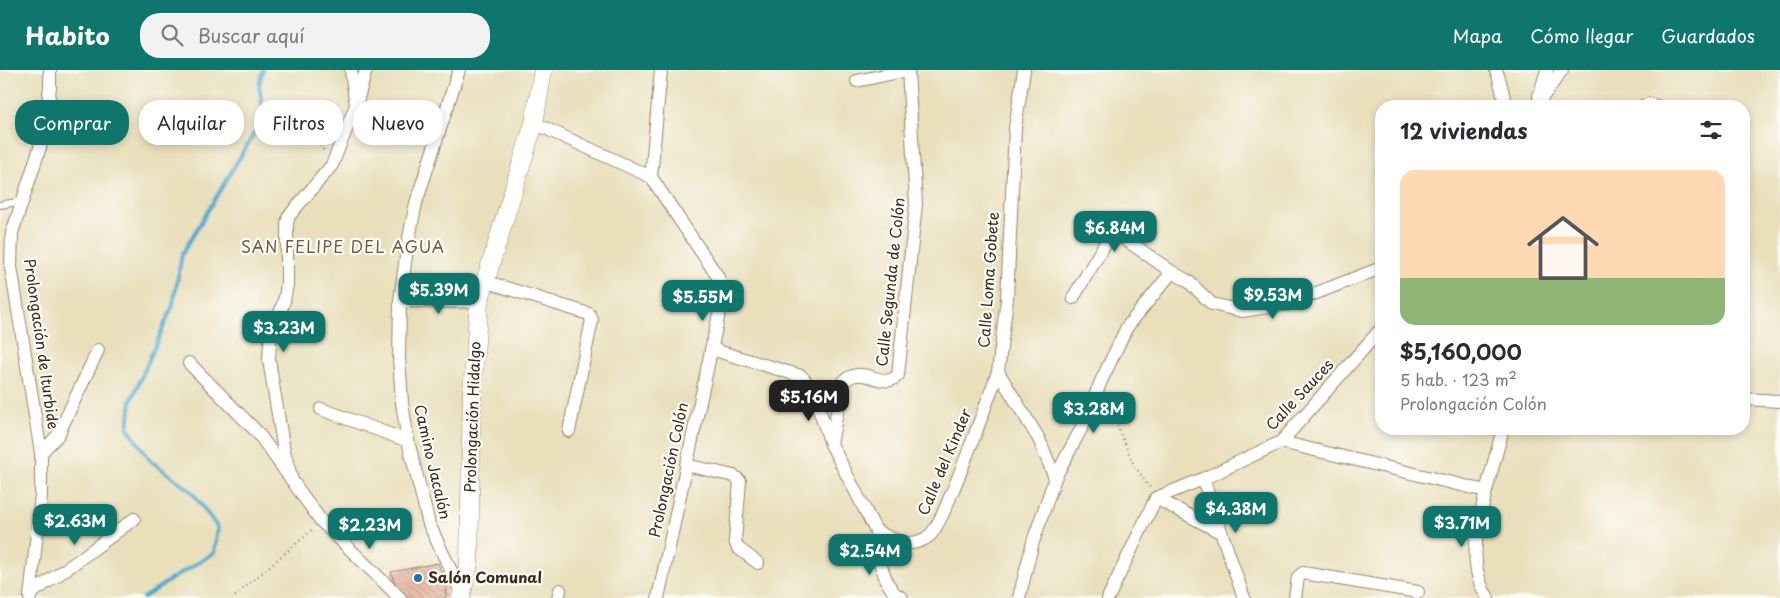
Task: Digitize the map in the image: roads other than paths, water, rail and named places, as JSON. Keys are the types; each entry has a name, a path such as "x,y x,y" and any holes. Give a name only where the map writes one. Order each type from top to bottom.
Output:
{"street":[{"name":"Prolongación de Iturbide","path":"30,596 41,495 41,453 11,266 12,233 44,135 50,87 50,70"},
{"path":"351,70 355,100"},
{"path":"357,100 366,70"},
{"name":"Camino Jacalón","path":"459,70 416,203 407,248 400,301 398,357 408,441 428,524 461,595"},
{"name":"Prolongación Hidalgo","path":"461,595 467,578 469,563 472,393 479,302 534,122 544,70"},
{"path":"534,122 651,177 661,70"},
{"path":"857,81 908,70"},
{"name":"Calle Segunda de Colón","path":"831,444 843,382 850,376 860,374 888,381 894,380 898,375 916,204 908,70"},
{"name":"Calle Loma Gobete","path":"998,372 1007,299 1015,128 1024,70"},
{"path":"1496,70 1504,100"},
{"path":"1538,100 1547,70"},
{"path":"1540,100 1562,70"},
{"path":"292,480 284,451 269,360 270,342 287,285 287,223 289,216 332,165 353,112"},
{"name":"Prolongación Colón","path":"651,177 718,277 723,295 658,598"},
{"path":"1073,298 1109,237 1119,235 1188,281 1212,304 1242,311 1288,304 1375,270"},
{"path":"1019,598 1033,542 1055,478 1081,429 1102,378 1127,327 1172,272"},
{"path":"484,281 590,314 592,320 569,431"},
{"path":"400,301 479,302"},
{"name":"Calle Sauces","path":"1156,498 1203,479 1281,442 1375,336"},
{"path":"711,348 801,376 812,389 831,444 876,531 881,566 887,582 894,593 902,598"},
{"path":"41,453 58,435 98,350"},
{"path":"189,363 258,433 321,521 400,598"},
{"path":"998,372 1039,439 1055,478"},
{"name":"Calle del Kinder","path":"876,531 898,542 914,543 930,535 944,512 967,457 998,372"},
{"path":"1750,399 1780,401"},
{"path":"321,409 408,441"},
{"path":"1488,598 1475,566 1476,538 1486,491 1501,435"},
{"path":"1281,442 1486,491"},
{"path":"686,465 734,476 740,481 735,541 738,548 758,563"},
{"path":"1203,479 1244,598"},
{"path":"1108,598 1156,498 1220,532"},
{"path":"30,596 134,519"},
{"path":"1295,598 1298,577 1303,573 1418,592"}],"lane":[{"path":"0,205 22,201"}],"waterway":[{"path":"143,598 214,553 218,528 191,491 150,460 128,428 131,401 173,305 182,254 264,117 259,85 263,70"}],"place":[{"name":"Salón Comunal","path":"418,578"}],"district":[{"name":"SAN FELIPE DEL AGUA","path":"343,247"}]}
